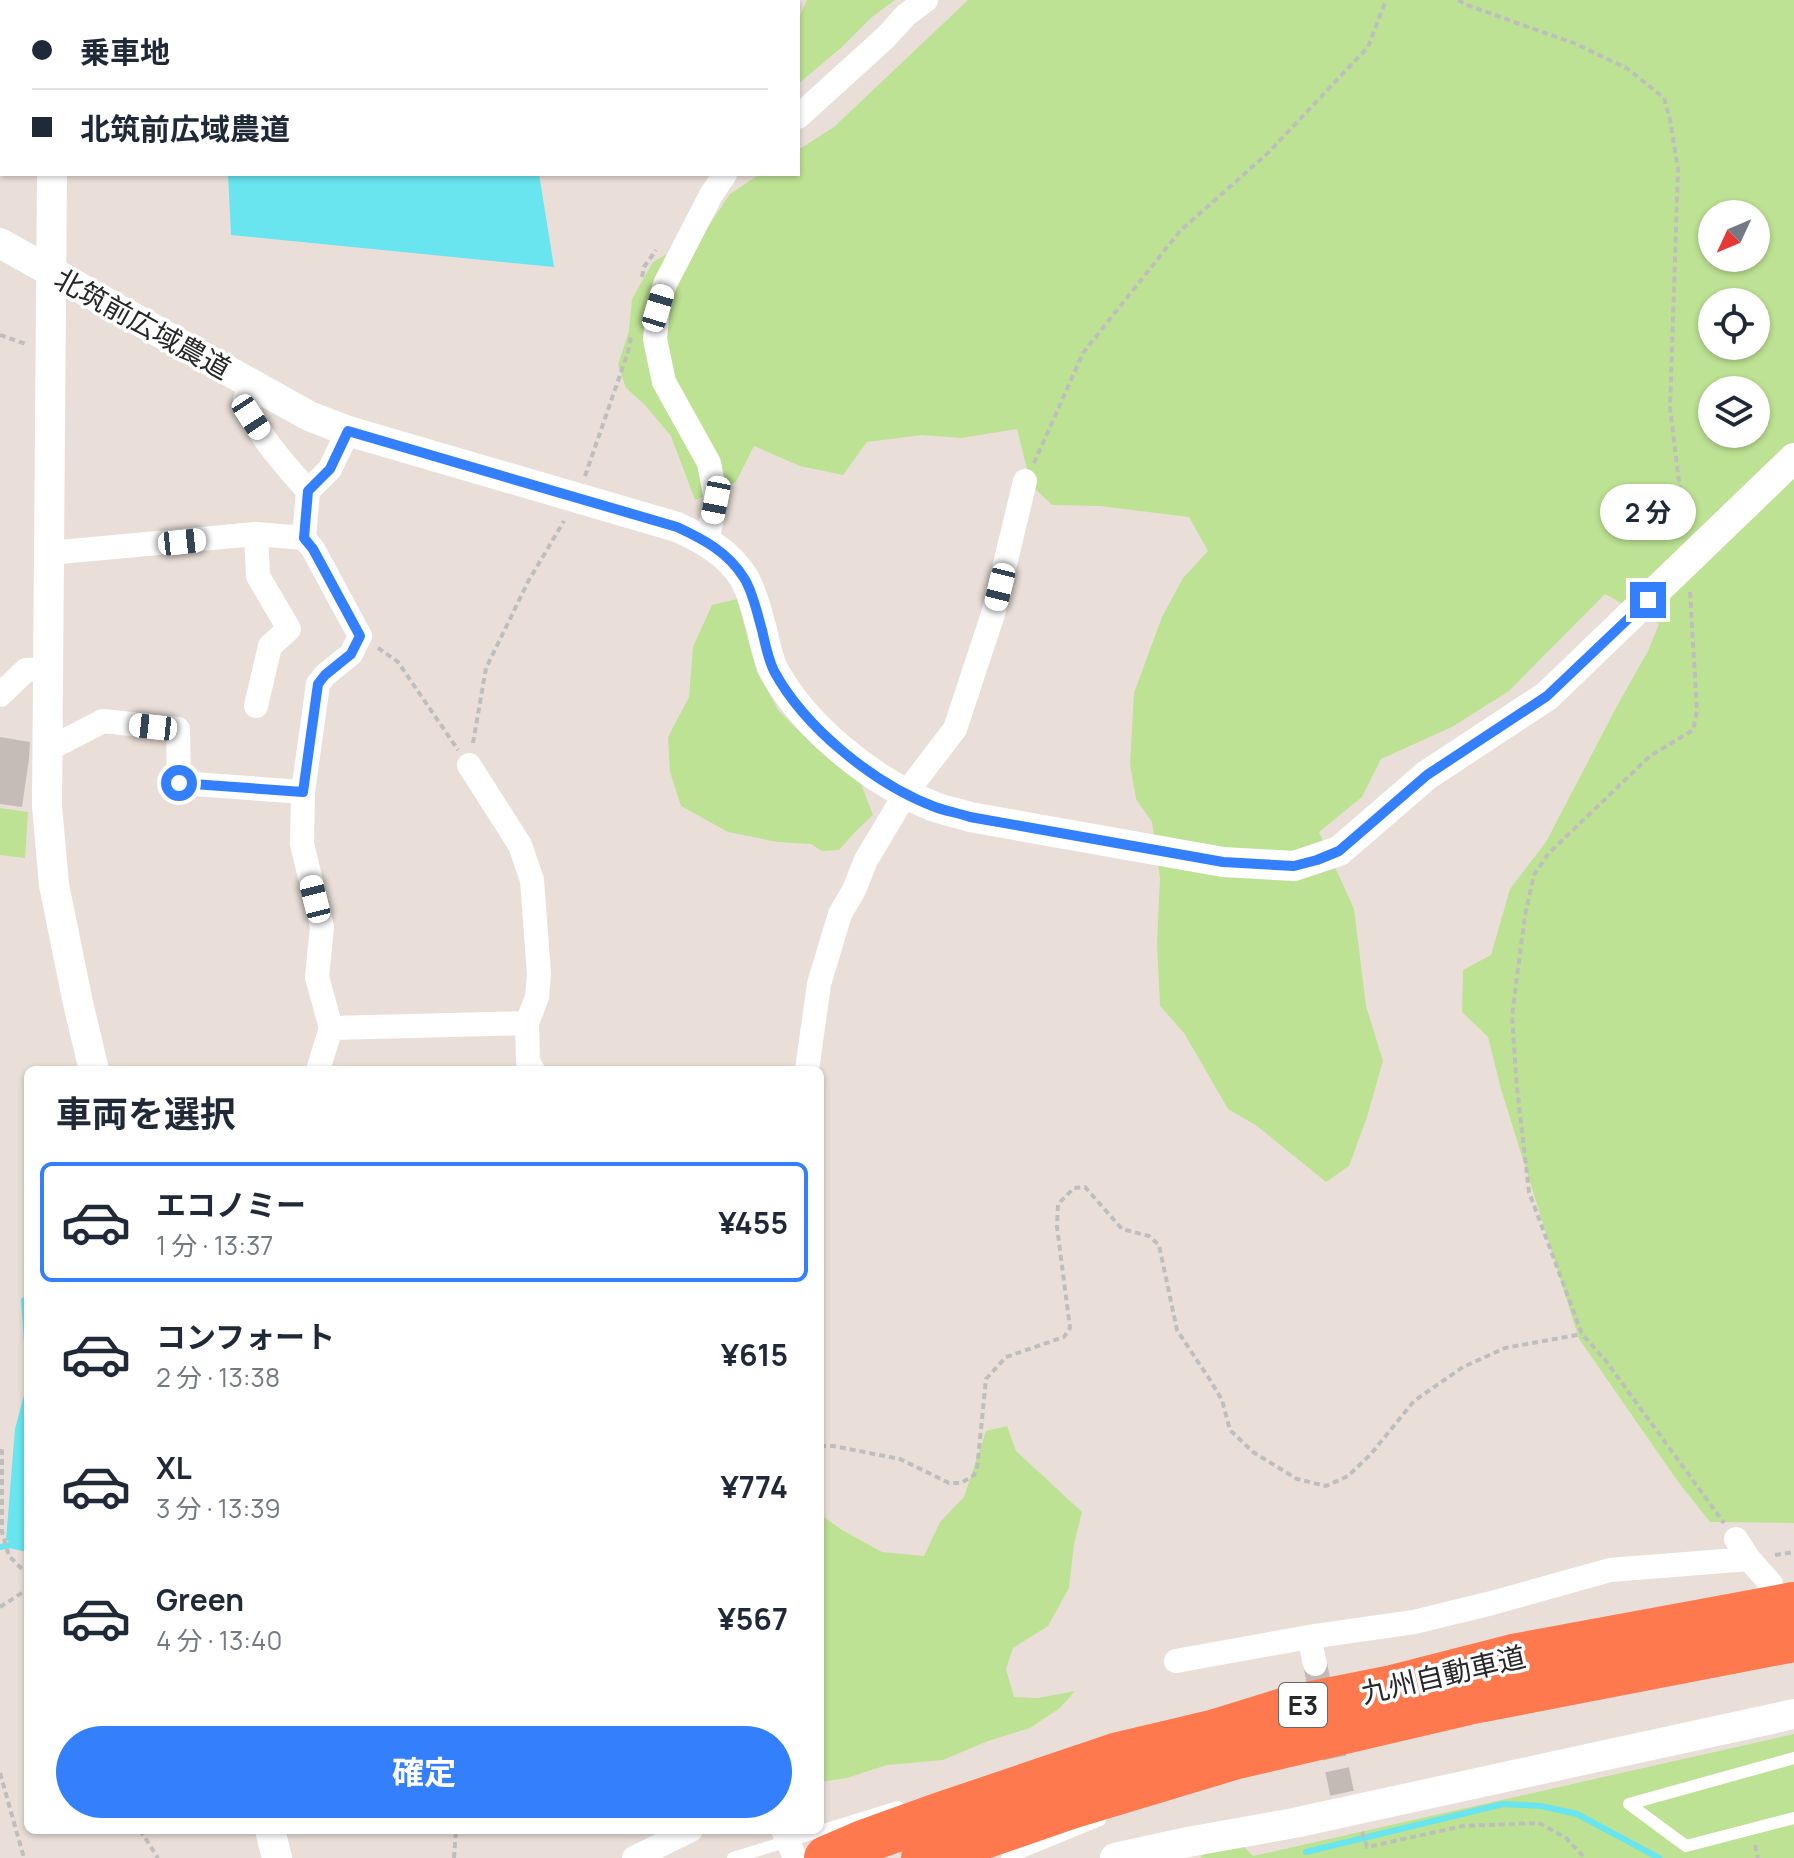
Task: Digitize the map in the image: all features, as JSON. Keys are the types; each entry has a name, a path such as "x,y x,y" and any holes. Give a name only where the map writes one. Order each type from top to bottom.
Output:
{"highway":[{"name":"九州自動車道","path":"826,1858 938,1815 1115,1755 1212,1732 1296,1706 1392,1687 1783,1594"},
{"name":"九州自動車道","path":"923,1858 1071,1807 1237,1757 1468,1703 1794,1640"}],"street":[{"path":"800,115 906,15 926,0"},
{"path":"52,176 47,806 54,885 93,1066"},
{"path":"707,541 716,500 709,463 664,382 655,339 658,308 665,284 724,176"},
{"name":"北筑前広域農道","path":"0,243 309,416 348,431 677,527 707,541 723,553 745,578 772,667 788,694 821,732 858,763 906,793 936,807 970,817 1223,862 1294,866 1339,851 1427,775 1547,696 1794,458"},
{"path":"252,385 245,399 251,417 308,491"},
{"path":"319,1066 331,1028 317,977 322,927 302,844 303,792 318,684 351,654 360,636 304,538 308,491 330,469 348,431"},
{"path":"808,1066 819,984 840,914 866,860 906,793 955,729 993,614 1025,481"},
{"path":"49,553 256,534 304,538"},
{"path":"256,534 258,576 289,629 270,646 256,706"},
{"path":"0,695 26,670 48,669"},
{"path":"47,750 103,721 178,729 179,783 303,792"},
{"path":"469,765 520,845 532,880 539,974 537,997 527,1023 530,1066"},
{"path":"331,1028 527,1023"},
{"path":"1176,1661 1414,1622 1610,1570 1742,1549 1783,1594"},
{"path":"1309,1637 1315,1664"},
{"path":"1115,1858 1294,1823 1794,1714"},
{"path":"271,1834 277,1858"},
{"path":"634,1858 683,1834"},
{"path":"785,1834 795,1858"}],"lane":[{"path":"1023,1772 1115,1755"},
{"path":"1154,1795 1237,1757"},
{"path":"1794,1758 1629,1804 1686,1846 1794,1818"},
{"path":"824,1830 916,1801"},
{"path":"1007,1858 1112,1814"},
{"path":"733,1858 810,1834"}],"path":[{"path":"1025,481 1083,353 1180,231 1268,153 1368,47 1386,0"},
{"path":"1458,0 1576,44 1628,69 1664,98 1670,120 1678,169 1670,408 1688,561 1697,711 1693,730 1650,756 1548,854 1534,875 1512,1016 1529,1192 1582,1334 1606,1361 1742,1549"},
{"path":"469,765 486,668 529,580 562,527 574,497"},
{"path":"360,636 398,662 469,765"},
{"path":"824,1446 900,1459 949,1483 961,1483 974,1475 982,1433 986,1379 1006,1357 1064,1337 1070,1328 1057,1227 1058,1204 1074,1188 1085,1187 1122,1229 1149,1236 1159,1245 1177,1330 1222,1400 1230,1430 1253,1452 1297,1479 1326,1486 1348,1476 1371,1454 1414,1401 1463,1367 1505,1348 1582,1334"},
{"path":"0,1451 2,1532 9,1556 24,1570"},
{"path":"0,1607 24,1592"},
{"path":"0,1773 24,1858"},
{"path":"1367,1847 1463,1826 1539,1823 1566,1838 1585,1858"},
{"path":"143,1834 158,1858"},
{"path":"454,1858 456,1834"}],"green space":[{"path":"807,0 895,0 800,82 800,16"},
{"path":"968,0 1794,0 1794,1523 1710,1522 1679,1483 1579,1339 1501,1089 1488,1037 1462,1012 1463,970 1491,955 1510,889 1546,842 1648,651 1659,624 1605,594 1509,691 1452,727 1381,759 1362,797 1319,832 1354,909 1366,1006 1383,1061 1349,1166 1326,1182 1257,1126 1228,1109 1184,1033 1160,1006 1157,943 1160,878 1152,822 1136,799 1130,764 1134,693 1162,617 1183,578 1208,551 1189,517 1100,506 1052,505 1031,485 1017,429 961,438 922,435 867,442 843,475 800,466 754,446 736,482 695,500 671,436 626,388 618,365 629,331 632,299 653,262 703,234 730,194 757,176 800,176 800,149 834,127"},
{"path":"737,599 757,672 779,711 813,745 861,784 873,815 839,850 822,851 811,844 777,842 728,832 681,806 670,772 668,737 689,697 693,647 712,605"},
{"path":"0,808 28,812 25,858 0,855"},
{"path":"1007,1426 1016,1451 1082,1512 1074,1544 1069,1588 1048,1626 1013,1648 1006,1669 1014,1697 1038,1698 1075,1691 1060,1708 1030,1728 943,1760 887,1765 847,1778 824,1781 824,1517 882,1552 924,1556 940,1522 964,1497 986,1431"},
{"path":"1794,1734 1794,1858 1200,1858 1205,1853 1243,1846 1253,1856"}],"water":[{"path":"228,176 539,176 554,267 231,235"},
{"path":"24,1297 24,1342 21,1299"},
{"path":"24,1395 24,1551 6,1540 15,1429"}],"building":[{"path":"0,737 30,742 22,807 0,804"}],"waterway":[{"path":"0,1547 9,1545 24,1548"},
{"path":"1306,1852 1503,1804 1541,1806 1577,1814 1659,1858"}],"tunnel":[{"path":"1315,1664 1346,1812"}],"route":[{"path":"179,783 303,792 318,684 351,654 360,636 304,538 308,491 330,469 348,431 677,527 707,541 723,553 745,578 772,667 788,694 821,732 858,763 906,793 936,807 970,817 1223,862 1294,866 1339,851 1427,775 1547,696 1648,600"}]}
